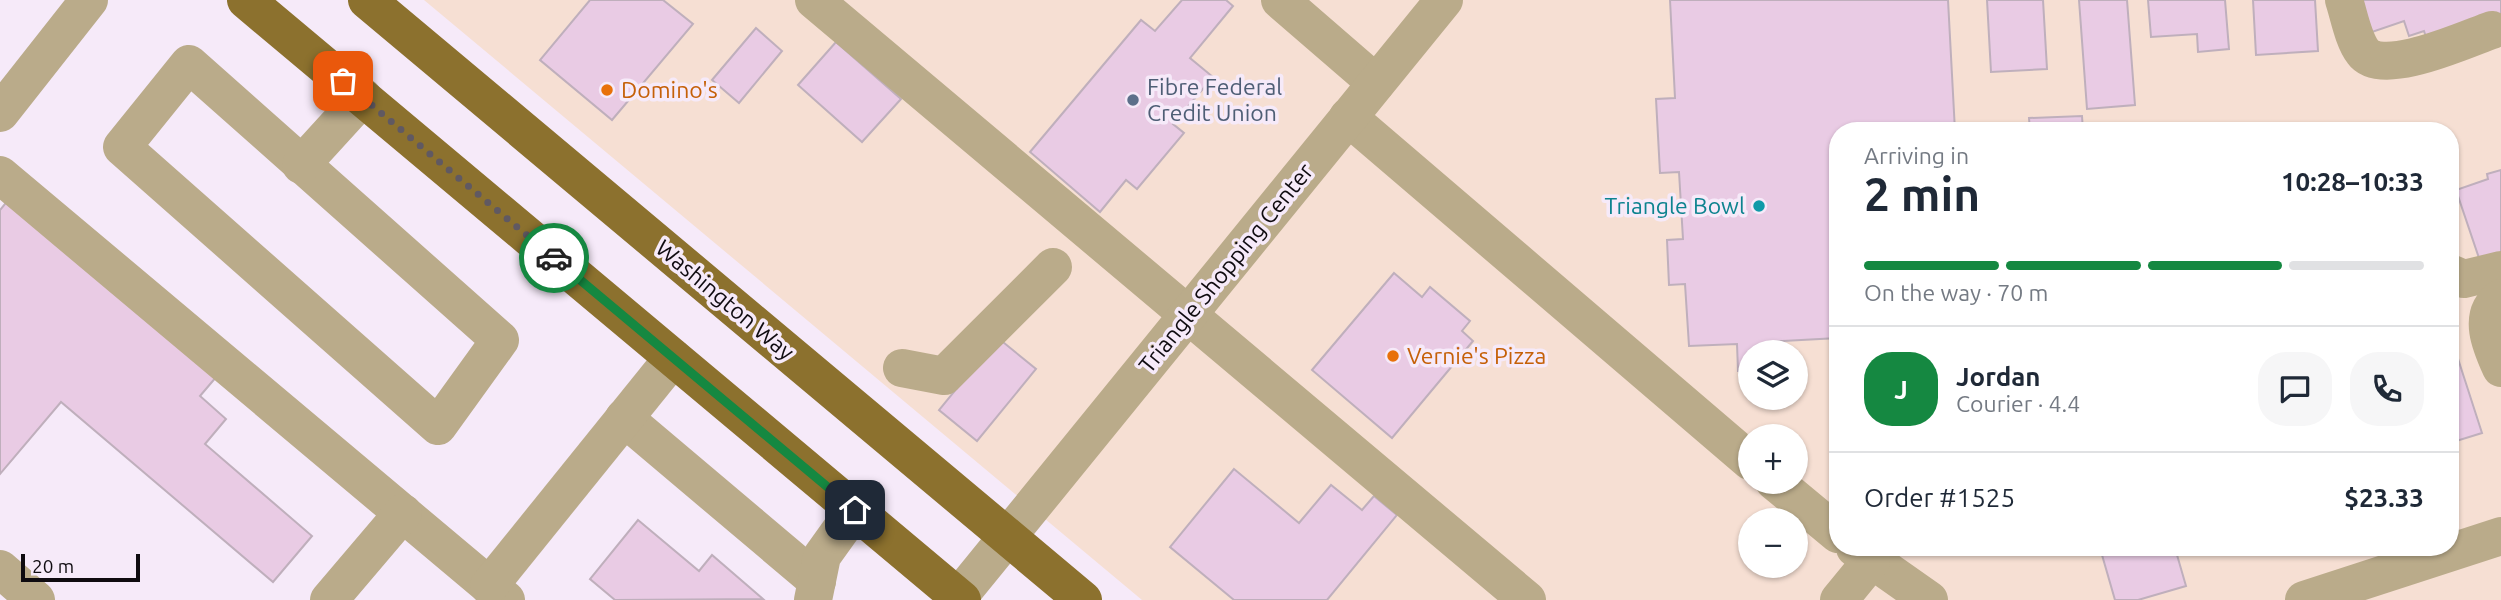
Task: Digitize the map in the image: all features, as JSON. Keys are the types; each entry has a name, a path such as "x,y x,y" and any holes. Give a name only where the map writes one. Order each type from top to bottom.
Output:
{"main road":[{"path":"246,0 959,599"},
{"name":"Washington Way","path":"367,0 1083,600"}],"street":[{"path":"0,113 89,0"},
{"path":"1280,0 1376,83"},
{"name":"Triangle Shopping Center","path":"959,599 1444,0"},
{"path":"2344,0 2362,51 2377,61 2395,62 2492,30"},
{"path":"832,5 1189,314 1527,600"},
{"path":"189,64 301,165 500,340 438,426 122,147 189,64"},
{"path":"301,165 363,97"},
{"path":"1348,117 1738,451"},
{"path":"0,175 498,593 624,418 673,358"},
{"path":"902,368 944,376 1053,267"},
{"path":"2459,277 2464,279 2501,270"},
{"path":"2501,298 2489,311 2487,323 2501,368"},
{"path":"624,418 815,591"},
{"path":"1790,494 1829,527"},
{"path":"815,591 822,556 855,510"},
{"path":"330,600 403,513"},
{"path":"2459,550 2501,536"},
{"path":"1839,600 1862,556"},
{"path":"1866,556 1929,600"},
{"path":"2304,600 2439,556"},
{"path":"0,569 36,600"}],"shaded area":[{"path":"424,0 2501,0 2501,600 1142,600"}],"building":[{"name":"Domino's","path":"590,0 663,0 693,24 612,120 540,60"},
{"name":"Fibre Federal Credit Union","path":"1182,0 1226,0 1233,6 1190,58 1213,77 1173,124 1184,133 1137,189 1126,180 1100,212 1030,152 1141,20 1155,31"},
{"name":"Triangle Bowl","path":"1670,0 1948,0 1955,122 1829,122 1829,338 1738,340 1738,371 1737,344 1689,346 1685,284 1669,285 1667,240 1683,239 1679,172 1660,173 1656,99 1675,98"},
{"path":"1987,0 2043,0 2047,69 1991,72"},
{"path":"2079,0 2127,0 2135,105 2087,109"},
{"path":"2148,0 2225,0 2229,49 2198,52 2197,34 2151,37"},
{"path":"2253,0 2315,0 2318,51 2256,55"},
{"path":"2361,0 2501,0 2501,37 2428,43 2424,31 2409,36 2404,21 2372,32"},
{"path":"756,28 782,51 739,103 712,80"},
{"path":"836,42 901,99 862,142 798,85"},
{"path":"2082,116 2082,122 2029,122 2029,118"},
{"path":"2501,170 2501,257 2481,264 2459,199 2459,189 2488,179 2487,174"},
{"path":"9,199 217,376 200,396 226,419 205,444 312,536 273,582 61,402 0,474 0,210"},
{"name":"Vernie's Pizza","path":"1394,273 1422,297 1430,287 1470,321 1462,331 1473,341 1392,438 1312,370"},
{"path":"998,338 1036,369 977,441 939,410"},
{"path":"2459,362 2482,433 2459,440"},
{"path":"1234,469 1299,523 1331,485 1362,510 1374,496 1397,515 1327,600 1234,600 1170,547"},
{"path":"638,520 699,571 712,555 763,599 615,600 590,579"},
{"path":"2102,556 2177,556 2186,586 2138,600 2115,600"}],"way so far":[{"path":"343,81 554,258"}],"place":[{"name":"Domino's","path":"607,90"},
{"name":"Fibre Federal Credit Union","path":"1133,100"},
{"name":"Triangle Bowl","path":"1759,206"},
{"name":"Vernie's Pizza","path":"1393,356"}],"route":[{"path":"554,258 855,510"}]}
